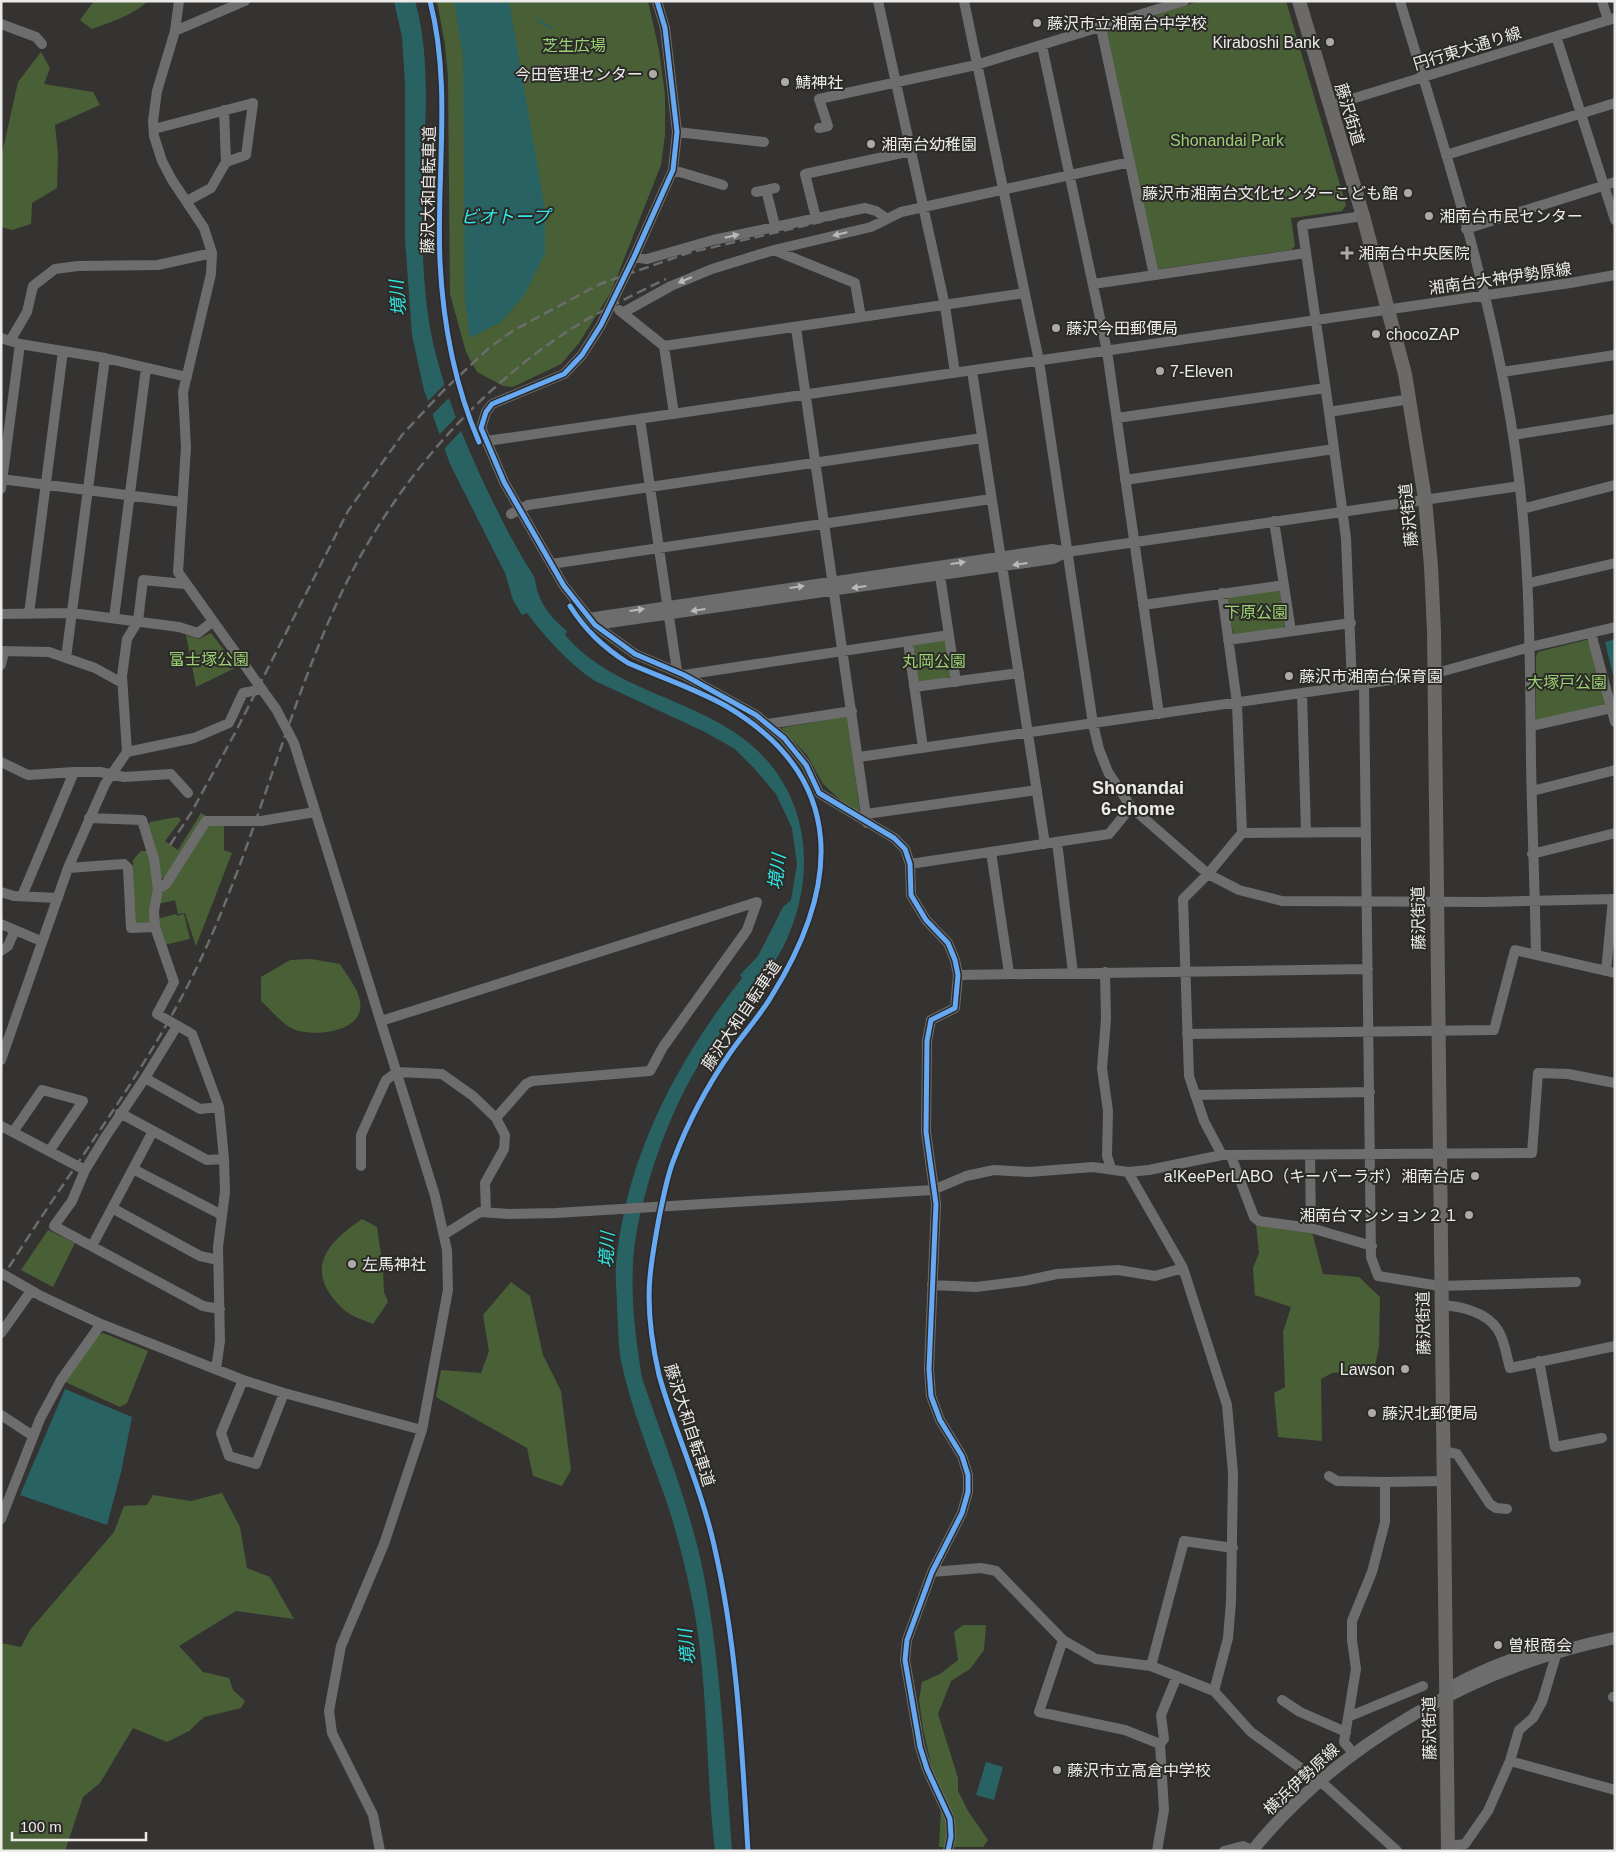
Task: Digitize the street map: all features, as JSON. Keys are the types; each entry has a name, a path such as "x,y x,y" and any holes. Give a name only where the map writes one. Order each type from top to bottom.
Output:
{"highway":[{"name":"藤沢街道","path":"1299,1 1363,216 1389,310 1410,399 1425,499 1432,575 1448,1848"}],"main road":[{"name":"横浜伊勢原線","path":"1252,1850 1318,1781 1352,1753 1430,1706 1461,1681 1509,1660 1548,1647 1615,1632"},
{"name":"横浜伊勢原線","path":"1446,1694 1557,1652 1615,1638"}],"street":[{"path":"179,1 175,31 157,91 154,130 162,161 204,228 212,252 211,274 184,392 186,447 177,561 178,572 210,616 212,622 276,708 294,743 397,1072 445,1234 448,1290 422,1430 384,1544 341,1646 329,1711 332,1733 373,1816 380,1851"},
{"path":"175,31 245,1"},
{"path":"657,1 665,28 677,132 673,170 634,257 582,355 564,374 492,404 486,412 481,428 504,482 551,564 592,622 635,654 680,673 749,710 784,738 806,765 819,793 867,818 894,838 905,849 910,864 911,896 926,920 948,943 958,975 955,1008 931,1020 927,1042 926,1132 936,1204 929,1369 932,1396 940,1420 962,1456 968,1475 968,1492 962,1513 932,1572 907,1640 904,1660 920,1747 927,1769 950,1819 951,1837 948,1851"},
{"path":"878,1 945,306 955,373"},
{"path":"964,1 1039,360 1092,724 1108,772 1131,807 1208,874 1239,890 1282,901 1535,901 1614,899 1610,972 1515,950 1494,1030 1437,1029 1187,1034"},
{"path":"819,128 828,126 819,99 976,65 1184,1"},
{"path":"1400,1 1485,295 1502,372 1513,435 1529,583 1532,854 1536,955"},
{"path":"1602,1 1611,19"},
{"name":"円行東大通り線","path":"1329,106 1611,19"},
{"path":"1,24 36,37 42,44"},
{"path":"1101,28 1154,275"},
{"path":"1556,36 1615,220"},
{"path":"1042,46 1107,351 1159,714"},
{"path":"154,130 252,103 246,155 226,162"},
{"path":"1446,155 1615,103"},
{"path":"187,201 211,188 226,162 224,110"},
{"path":"677,132 764,142"},
{"path":"816,218 805,174 911,152"},
{"path":"624,312 671,286 774,250 871,227 886,218 923,206 1130,162"},
{"path":"673,170 723,185"},
{"path":"1466,228 1615,182"},
{"path":"766,190 775,226"},
{"path":"634,257 647,259 712,240 865,208 876,211 886,218"},
{"path":"1352,686 1351,623 1344,511 1302,226 1363,216"},
{"path":"774,250 855,283 861,317"},
{"path":"181,502 45,485 2,482 11,341 28,312 33,286 55,269 78,266 158,265 212,252"},
{"path":"1093,284 1306,253"},
{"name":"湘南台大神伊勢原線","path":"487,442 1389,310 1615,275"},
{"path":"610,305 624,312 638,328 664,346 1026,293"},
{"path":"796,328 867,818"},
{"path":"11,341 105,358 187,377"},
{"path":"664,346 674,414"},
{"path":"29,614 63,351"},
{"path":"1502,372 1615,355"},
{"path":"66,658 105,358"},
{"path":"114,618 146,368"},
{"path":"972,371 1045,844"},
{"path":"1117,418 1325,388"},
{"path":"1329,412 1410,399"},
{"path":"640,419 668,610 680,673"},
{"path":"1513,435 1615,419"},
{"path":"511,514 520,508 650,486 982,438"},
{"path":"1125,480 1334,448"},
{"path":"1522,509 1615,485"},
{"path":"592,622 1000,562 1053,559 1067,552 1520,486"},
{"path":"551,564 991,499"},
{"path":"1274,521 1291,631"},
{"path":"1529,583 1615,563"},
{"path":"939,571 956,682"},
{"path":"1,1060 41,941 88,818 111,774 127,752 122,683 127,639 138,621 143,580 185,584"},
{"path":"1143,604 1284,585"},
{"path":"1222,594 1237,703 1242,833 1208,874 1183,899 1189,1076 1204,1121 1227,1156 1254,1217 1258,1220 1311,1228 1372,1246"},
{"path":"1,614 72,613 185,628 198,633 212,622"},
{"path":"1228,640 1351,623"},
{"path":"859,758 1433,674 1530,647 1615,627"},
{"path":"1591,633 1615,722"},
{"path":"680,673 949,635"},
{"path":"908,642 923,748"},
{"path":"1,665 2,652 49,652 95,668 122,683"},
{"path":"914,687 1019,673"},
{"path":"1364,684 1370,1031 1371,1256 1378,1276 1440,1286 1576,1282"},
{"path":"127,752 210,733 229,723 243,693 262,689"},
{"path":"1302,693 1306,832"},
{"path":"1531,726 1612,708"},
{"path":"768,724 852,711"},
{"path":"1,762 28,775 74,772 100,772 124,777 171,774 188,793"},
{"path":"1532,791 1615,770"},
{"path":"22,896 74,772"},
{"path":"867,818 1037,790"},
{"path":"910,864 1109,834 1131,807"},
{"path":"158,890 166,884 206,821 261,821 316,812"},
{"path":"88,818 142,820 154,859 158,890 154,911 155,927 174,982 157,1014 192,1034 219,1107 225,1185 218,1260 220,1341 216,1369"},
{"path":"1242,833 1366,832"},
{"path":"1532,854 1615,833"},
{"path":"1057,842 1073,973"},
{"path":"991,852 1009,973"},
{"path":"68,868 124,864 128,868 131,928 155,927"},
{"path":"1,892 22,896 58,898"},
{"path":"381,1021 757,902 747,930 663,1047 650,1071 532,1081 526,1084 496,1118"},
{"path":"1,924 41,941"},
{"path":"1,951 8,946 15,930"},
{"path":"958,975 1368,969"},
{"path":"1105,972 1106,1018 1102,1068 1108,1111 1106,1145 1111,1168"},
{"path":"177,1026 120,1114 86,1170 72,1201 54,1226 204,1306 220,1309"},
{"path":"361,1166 361,1135 386,1080 397,1072 442,1074 473,1096 496,1118 505,1135 504,1149 485,1183 486,1212"},
{"path":"445,1234 480,1212 509,1214 933,1190 966,1176 994,1170 1029,1172 1111,1168 1128,1172 1171,1167 1227,1156 1532,1153 1538,1073 1568,1074 1615,1083"},
{"path":"145,1078 200,1109 219,1107"},
{"path":"13,1132 42,1090 83,1101 50,1150"},
{"path":"1195,1095 1370,1092"},
{"path":"120,1114 207,1160 224,1158"},
{"path":"1,1126 86,1170"},
{"path":"92,1246 153,1131"},
{"path":"1310,1155 1311,1228"},
{"path":"133,1169 222,1215"},
{"path":"1128,1172 1182,1268 1227,1405 1233,1473 1233,1548 1228,1638 1214,1691"},
{"path":"112,1208 200,1256 218,1260"},
{"path":"932,1285 976,1287 1024,1282 1057,1274 1118,1270 1155,1276 1182,1268"},
{"path":"1,1273 32,1291 101,1324 243,1380 422,1430"},
{"path":"1,1333 32,1291"},
{"path":"1441,1305 1454,1306 1490,1320 1498,1330 1504,1343 1510,1368 1615,1346"},
{"path":"1,1519 33,1436 61,1380 101,1324"},
{"path":"1539,1362 1555,1446 1602,1438"},
{"path":"243,1380 222,1433 229,1456 256,1464 284,1393"},
{"path":"1,1415 33,1436"},
{"path":"1443,1451 1457,1454 1490,1504 1496,1508 1507,1509"},
{"path":"1329,1476 1337,1481 1444,1481"},
{"path":"1352,1753 1344,1742 1356,1670 1352,1640 1352,1621 1372,1572 1385,1522 1385,1482"},
{"path":"1151,1666 1184,1540 1233,1548"},
{"path":"932,1572 981,1568 996,1571 1063,1640 1096,1659 1151,1666 1214,1691 1251,1732 1318,1781 1397,1851"},
{"path":"1063,1640 1039,1712 1125,1730 1160,1744"},
{"path":"1448,1848 1465,1844 1488,1811 1510,1762 1519,1730 1533,1718 1542,1702 1557,1652"},
{"path":"1157,1851 1164,1810 1160,1744 1164,1739 1161,1715 1176,1676"},
{"path":"1348,1717 1423,1686"},
{"path":"1282,1700 1300,1712 1346,1732"},
{"path":"1510,1762 1615,1790"},
{"path":"1224,1851 1243,1846 1252,1850"}],"green space":[{"path":"94,1 148,1 129,14 92,29 80,20"},
{"name":"芝生広場","path":"437,1 648,1 659,50 665,95 665,135 661,165 611,292 579,343 561,364 513,387 503,386 477,372 466,352 450,294 448,77 445,45"},
{"name":"Shonandai Park","path":"1199,1 1286,1 1346,205 1342,211 1291,218 1295,246 1291,250 1159,269 1155,267 1105,31"},
{"path":"41,52 50,68 44,84 93,92 100,105 55,125 58,154 57,188 32,203 31,224 12,230 1,227 1,158 18,82"},
{"name":"下原公園","path":"1277,589 1280,592 1285,626 1283,628 1235,635 1233,633 1227,599 1230,596"},
{"name":"富士塚公園","path":"211,633 237,667 196,687 186,635 199,639"},
{"name":"丸岡公園","path":"949,640 954,677 918,682 913,645"},
{"name":"大塚戸公園","path":"1586,640 1590,641 1606,705 1539,721 1536,719 1536,656 1538,652"},
{"path":"847,716 860,813 848,807 823,784 807,755 781,728"},
{"path":"201,813 206,816 184,853 165,878 159,878 147,826 150,822 178,817 181,820 165,841 178,850"},
{"path":"208,825 224,826 224,850 232,853 196,946 185,913 178,914 175,900 158,904 161,894 170,884"},
{"path":"141,851 148,851 155,894 152,922 134,924 133,860"},
{"path":"176,914 177,916 184,914 190,939 164,945 157,919"},
{"path":"311,959 340,964 355,987 359,996 360,1011 355,1020 347,1026 325,1032 302,1032 284,1023 261,1001 261,977 290,960"},
{"path":"362,1219 377,1227 383,1268 384,1292 388,1302 373,1324 353,1316 342,1308 330,1295 324,1282 322,1270 329,1248 349,1228"},
{"path":"1256,1223 1312,1232 1323,1274 1359,1277 1380,1297 1379,1347 1374,1370 1332,1373 1321,1379 1322,1441 1278,1437 1274,1393 1285,1387 1283,1332 1291,1307 1255,1295 1253,1268 1259,1253"},
{"path":"48,1230 75,1243 53,1287 21,1270"},
{"path":"511,1282 530,1296 543,1355 561,1391 571,1470 562,1486 533,1476 527,1448 436,1397 441,1370 481,1373 489,1351 483,1315"},
{"path":"103,1333 148,1351 127,1403 120,1407 65,1382 96,1336"},
{"path":"222,1493 240,1527 247,1568 270,1577 294,1619 236,1611 179,1646 203,1672 229,1678 233,1690 245,1701 241,1708 204,1717 189,1731 167,1742 133,1728 100,1783 83,1797 65,1851 1,1851 1,1643 21,1647 30,1630 114,1532 124,1506 147,1505 153,1495 191,1501"},
{"path":"963,1625 986,1625 984,1650 970,1669 951,1681 938,1714 958,1778 958,1791 968,1811 988,1840 983,1847 939,1847 941,1808 923,1729 919,1700 922,1682 940,1674 958,1660 954,1632"}],"water":[{"path":"394,1 415,1 421,28 426,84 422,243 427,308 432,339 449,399 466,442 505,526 534,577 540,599 550,614 567,631 565,635 588,657 614,674 642,688 700,713 727,728 752,746 774,769 786,788 801,828 804,870 796,913 789,934 774,963 723,1030 692,1075 679,1101 661,1145 642,1206 633,1264 634,1321 642,1378 692,1526 699,1551 710,1610 722,1713 732,1851 715,1851 704,1693 697,1630 677,1534 635,1413 621,1361 618,1334 616,1265 622,1225 631,1186 658,1112 696,1043 742,978 740,975 758,956 783,907 791,900 797,864 792,828 776,794 735,749 703,731 595,681 558,650 527,613 522,615 513,600 505,573 450,464 424,390 412,335 405,239 405,83 402,37"},
{"name":"ビオトープ","path":"454,1 509,1 545,210 545,253 525,294 501,322 470,338 465,301 463,56"},
{"path":"1615,639 1615,674 1613,675 1605,642"},
{"path":"65,1389 132,1417 121,1472 107,1525 20,1495"},
{"path":"986,1762 1003,1767 994,1800 976,1795"}],"pier":[{"path":"447,382 451,396 431,416 426,403"},
{"path":"458,415 463,429 443,450 438,436"}],"waterway":[{"path":"538,20 551,28"}],"railway":[{"path":"170,845 191,813 235,733 348,511 402,435 443,391 489,348 514,330 600,284 688,253 859,213"},
{"path":"1,1280 154,1047 198,965 218,921 252,832 316,651 355,566 378,527 432,453 463,418 496,387 531,357 568,331 604,310 666,279"}],"cycle path":[{"name":"藤沢大和自転車道","path":"430,1 437,33 442,98 439,229 444,308 457,377 479,442"},
{"path":"657,1 665,28 677,132 673,170 601,325 582,355 564,374 492,404 486,412 481,428 504,482 564,586 595,625 635,654 684,675 756,715 784,738 806,765 819,793 894,838 905,849 910,864 911,895 926,920 948,943 955,960 958,975 955,1008 931,1020 927,1041 926,1132 936,1204 929,1369 931,1396 940,1420 962,1456 968,1475 968,1492 962,1513 932,1572 907,1640 905,1660 920,1747 927,1769 950,1819 951,1837 948,1851"},
{"name":"藤沢大和自転車道","path":"570,606 596,638 628,663 726,706 766,735 795,767 813,801 821,838 819,876 810,916 794,956 771,997 714,1078 692,1118 674,1159 660,1213 650,1277 651,1326 659,1375 709,1523 722,1582 737,1697 748,1851"}],"place":[{"name":"藤沢市立湘南台中学校","path":"1037,23"},
{"name":"Kiraboshi Bank","path":"1330,42"},
{"name":"今田管理センター","path":"653,74"},
{"name":"鯖神社","path":"785,82"},
{"name":"湘南台幼稚園","path":"871,144"},
{"name":"藤沢市湘南台文化センターこども館","path":"1408,193"},
{"name":"湘南台市民センター","path":"1429,216"},
{"name":"湘南台中央医院","path":"1347,253"},
{"name":"藤沢今田郵便局","path":"1056,328"},
{"name":"chocoZAP","path":"1376,334"},
{"name":"7-Eleven","path":"1160,371"},
{"name":"藤沢市湘南台保育園","path":"1289,676"},
{"name":"a!KeePerLABO（キーパーラボ）湘南台店","path":"1475,1176"},
{"name":"湘南台マンション２１","path":"1469,1215"},
{"name":"左馬神社","path":"352,1264"},
{"name":"Lawson","path":"1405,1369"},
{"name":"藤沢北郵便局","path":"1372,1413"},
{"name":"曽根商会","path":"1498,1645"},
{"name":"藤沢市立高倉中学校","path":"1057,1770"}],"district":[{"name":"Shonandai 6-chome","path":"1138,798"}],"water label":[{"name":"境川","path":"398,298"},
{"name":"境川","path":"777,872"},
{"name":"境川","path":"607,1250"},
{"name":"境川","path":"687,1647"}]}
